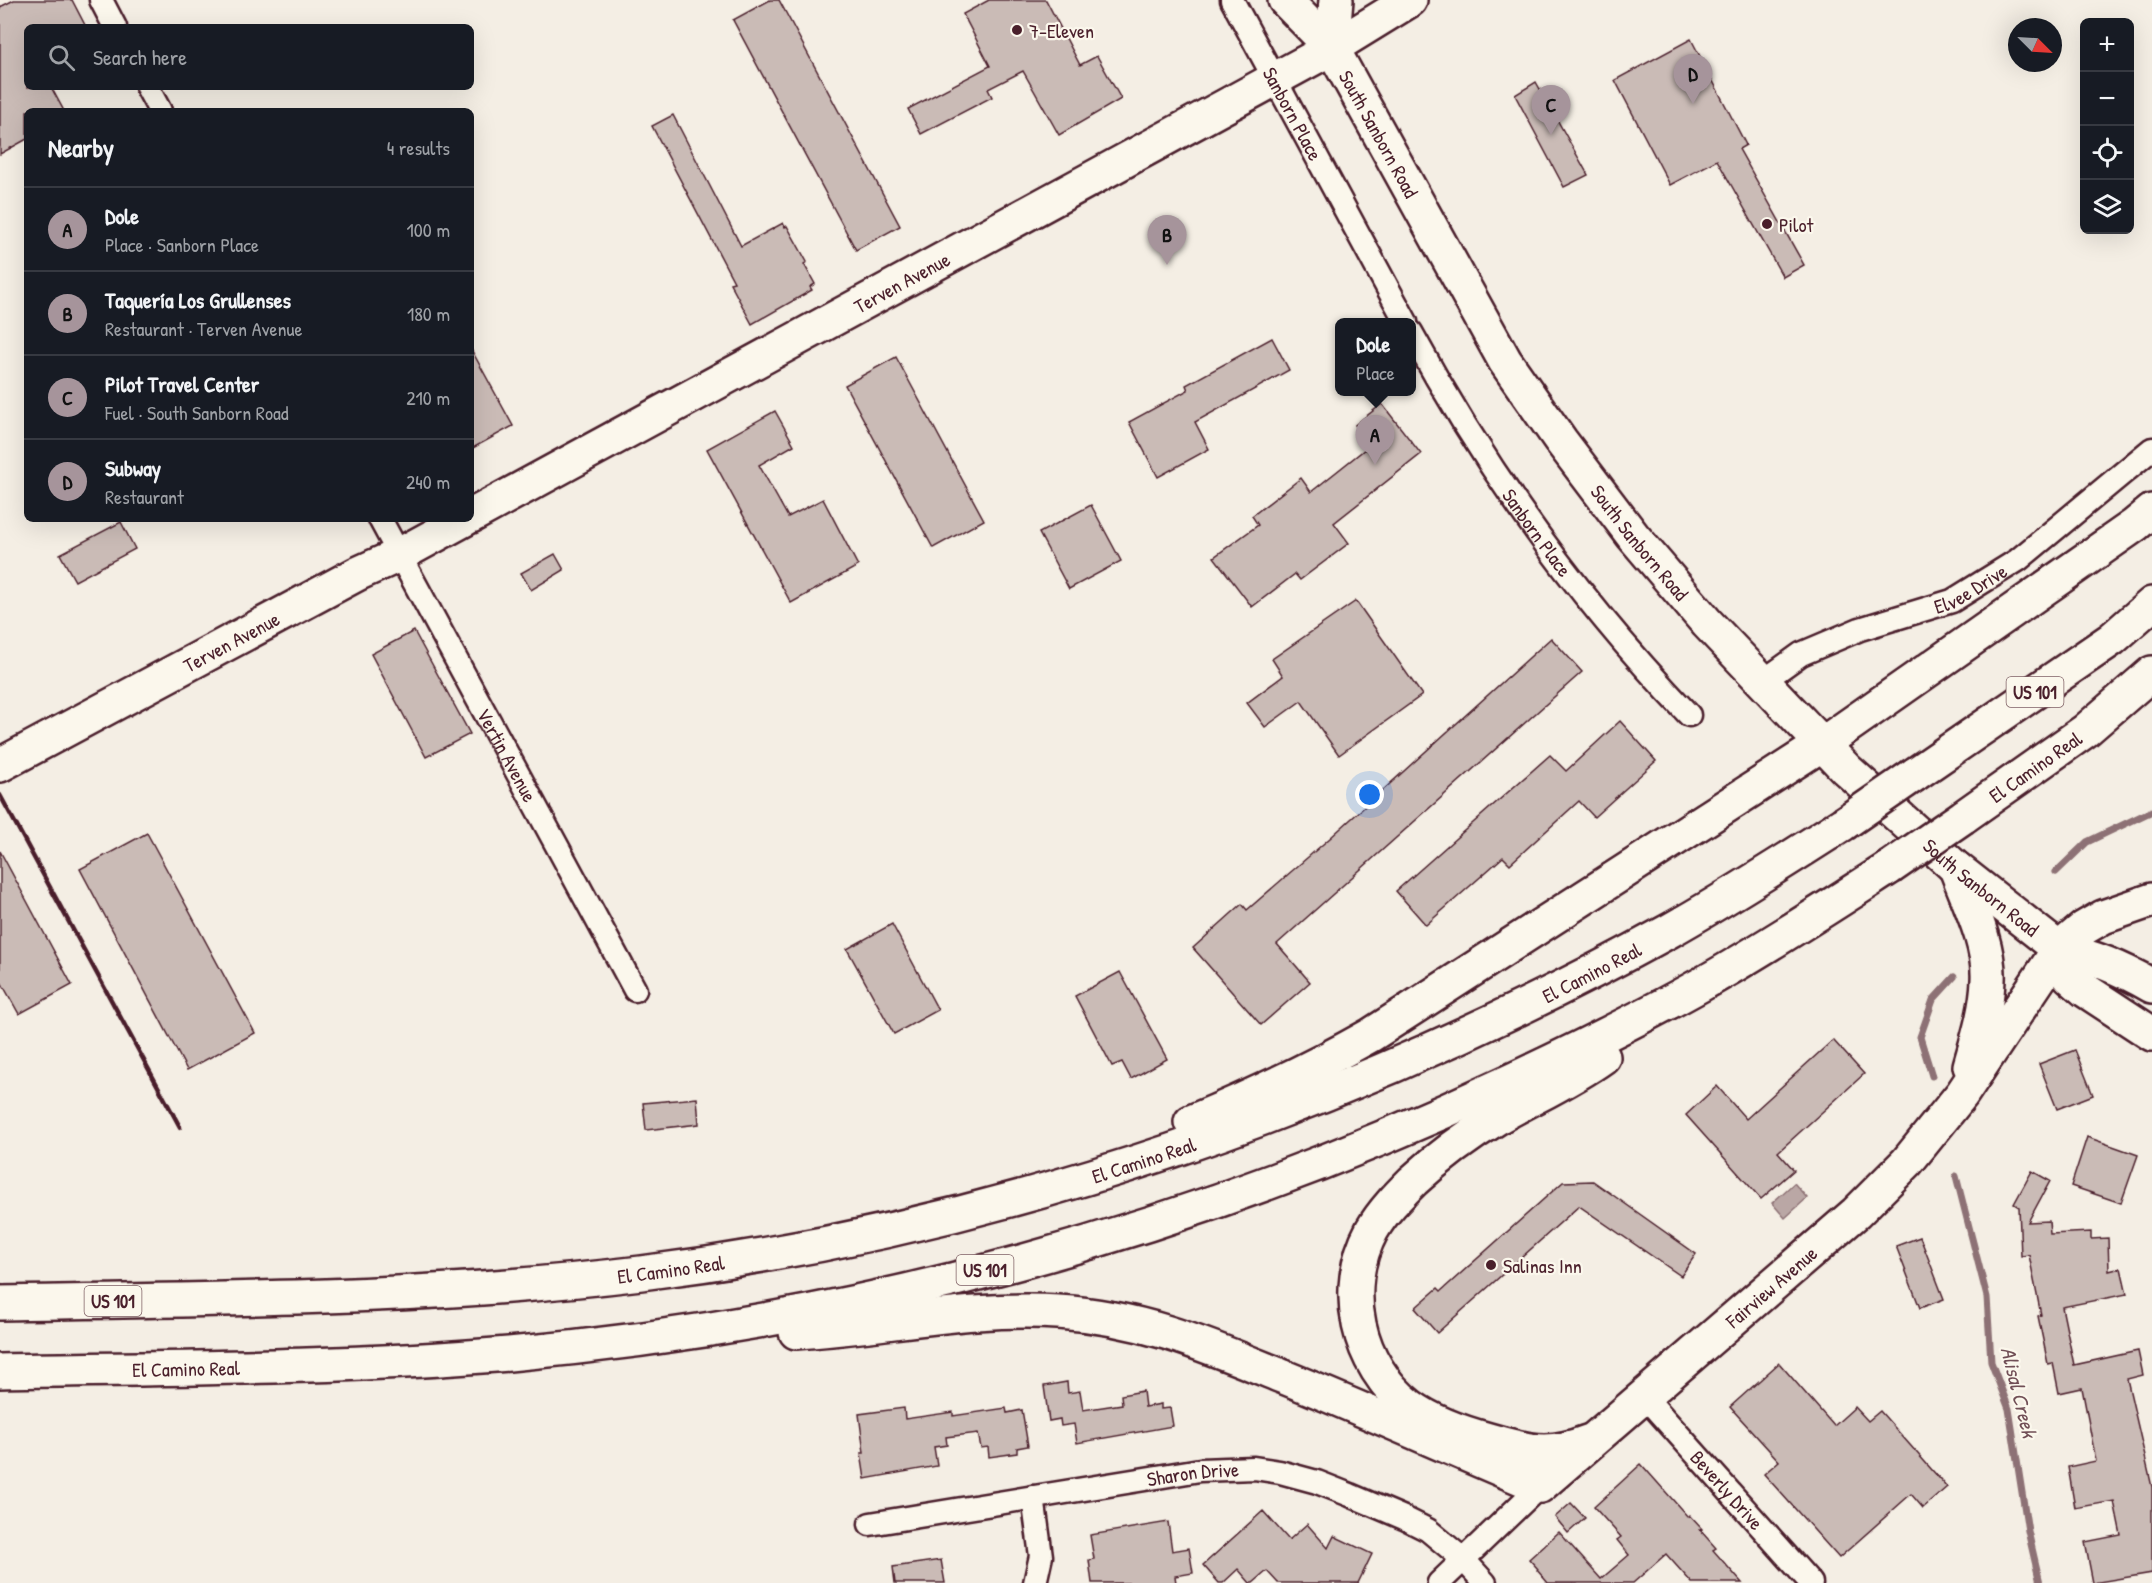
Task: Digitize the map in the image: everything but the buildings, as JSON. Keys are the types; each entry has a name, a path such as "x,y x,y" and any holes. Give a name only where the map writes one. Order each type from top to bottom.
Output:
{"main road":[{"name":"South Sanborn Road","path":"1285,0 1332,48 1505,361 1567,449 1633,536 1686,599 1821,745 1956,868 2059,949 2100,960 2152,986"},
{"name":"South Sanborn Road","path":"1332,48 1336,0"},
{"name":"Terven Avenue","path":"474,514 1332,48 1410,0"},
{"path":"914,1224 1161,1134 1270,1088 1324,1062 1371,1035 1821,745 2152,511"},
{"name":"Terven Avenue","path":"0,765 357,574 399,555 460,522"},
{"name":"El Camino Real","path":"0,1303 371,1294 505,1287 643,1273 781,1252 914,1224 1044,1191 1174,1150 1304,1104 1432,1050 1554,992 1672,930 1843,824 2112,639 2152,604"},
{"name":"El Camino Real","path":"0,1371 375,1363 511,1354 652,1337 790,1315 929,1285 1060,1250 1192,1209 1326,1162 1455,1107 1581,1048 1702,984 1889,868 2085,731 2152,673"},
{"path":"2085,731 2152,693"},
{"path":"1956,868 1986,954 1989,978 1982,1024 1962,1094"},
{"name":"Fairview Avenue","path":"1540,1486 1880,1191 1907,1162 1962,1094 2059,949 2084,928 2103,917 2152,900"},
{"name":"South Sanborn Road","path":"2059,949 2069,976 2085,990 2152,1034"},
{"path":"1597,1438 1561,1451 1545,1452 1513,1448 1459,1430 1411,1407 1400,1398 1376,1368 1361,1335 1356,1302 1359,1266 1365,1246 1381,1217 1426,1169 1459,1143 1501,1116 1582,1072 1702,984"},
{"path":"0,1283 227,1299"},
{"path":"652,1337 811,1331 1011,1311 1060,1312 1109,1317 1194,1340 1540,1486"}],"street":[{"path":"100,0 113,24"},
{"name":"Sanborn Place","path":"1232,0 1404,318"},
{"path":"149,90 158,108"},
{"name":"Sanborn Place","path":"1416,341 1442,389 1500,479 1552,551 1632,655 1689,715"},
{"name":"Elvee Drive","path":"1762,682 1801,654 1860,629 1952,601 2018,560 2152,449"},
{"name":"Vertin Avenue","path":"382,522 635,990"},
{"name":"Beverly Drive","path":"1645,1397 1811,1583"},
{"name":"Sharon Drive","path":"870,1524 1200,1470 1240,1468 1266,1470 1317,1482 1428,1530 1464,1560 1485,1583"},
{"name":"Fairview Avenue","path":"1439,1583 1540,1486"},
{"path":"1033,1497 1041,1556 1035,1583"}],"shaded area":[{"path":"1794,1183 1807,1198 1785,1218 1772,1203"}],"waterway":[{"name":"Alisal Creek","path":"2056,872 2087,842 2152,811"},
{"name":"Alisal Creek","path":"1932,1076 1920,1037 1933,1000 1954,977"},
{"name":"Alisal Creek","path":"1956,1176 1987,1297 1991,1362 2009,1409 2028,1531 2040,1583"}],"railway":[{"path":"0,795 180,1127"}],"place":[{"name":"7-Eleven","path":"1017,30"},
{"name":"Subway","path":"1693,104"},
{"name":"Pilot Travel Center","path":"1551,135"},
{"name":"Pilot","path":"1767,224"},
{"name":"Taquería Los Grullenses","path":"1167,265"},
{"name":"Dole","path":"1375,465"},
{"name":"Salinas Inn","path":"1491,1265"}]}
